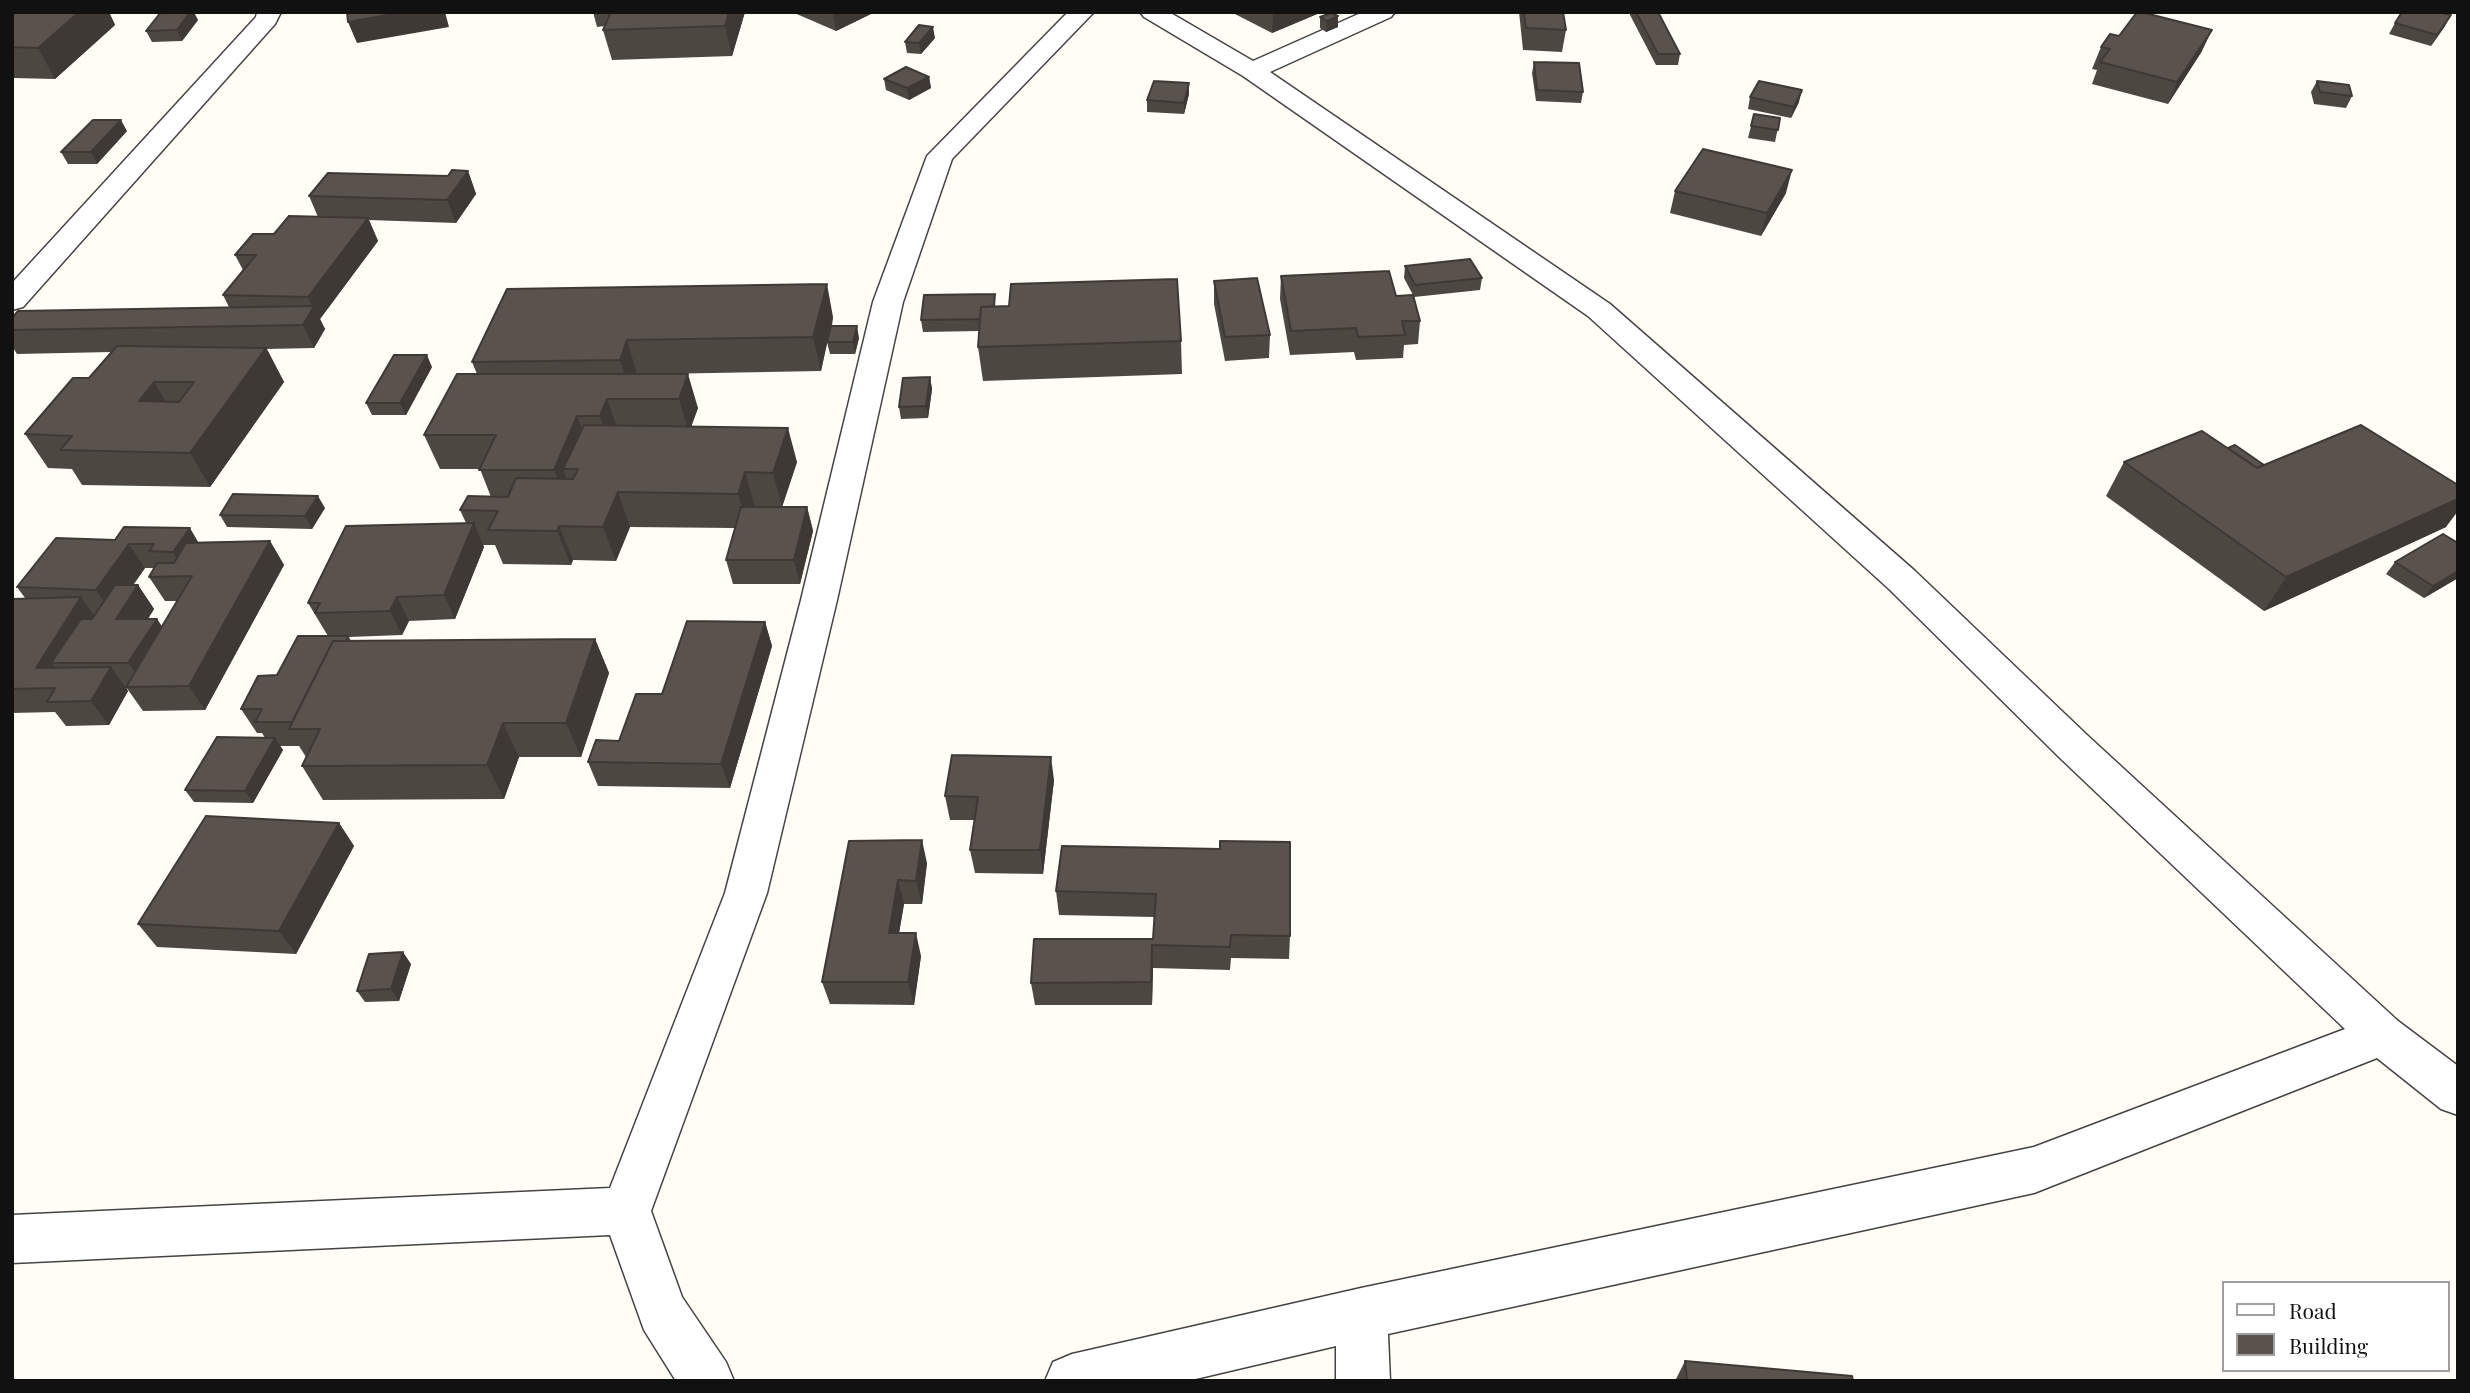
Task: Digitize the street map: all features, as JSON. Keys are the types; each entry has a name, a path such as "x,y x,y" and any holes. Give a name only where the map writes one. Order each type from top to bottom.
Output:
{"street":[{"path":"12,301 267,19 269,12"},
{"path":"707,1381 662,1312 626,1211 746,893 819,600 888,302 940,156 1082,12"},
{"path":"1152,12 1252,71 1598,310 1902,580 2073,746 2382,1035 2458,1094"},
{"path":"1252,71 1384,12"},
{"path":"1072,1381 1361,1314 2034,1170 2382,1035"},
{"path":"12,1239 626,1211"},
{"path":"1361,1314 1363,1381"}],"building":[{"path":"12,12 79,12 38,48 12,47"},
{"path":"161,12 190,12 177,30 146,31"},
{"path":"347,12 404,12 348,22"},
{"path":"611,12 729,12 725,26 603,30"},
{"path":"1524,12 1563,12 1566,30 1526,28"},
{"path":"1636,12 1658,12 1680,54 1658,54"},
{"path":"2137,12 2212,30 2177,82 2100,62 2110,49 2101,47 2110,34 2119,36"},
{"path":"2402,12 2438,12 2451,15 2437,35 2395,23"},
{"path":"1331,13 1338,16 1327,21 1320,17"},
{"path":"919,25 933,27 919,43 905,42"},
{"path":"1534,62 1579,63 1583,92 1537,90"},
{"path":"906,67 929,77 907,88 884,79"},
{"path":"1154,81 1189,83 1184,103 1147,100"},
{"path":"1759,81 1802,90 1794,107 1750,97"},
{"path":"2317,81 2349,85 2352,96 2320,92"},
{"path":"1754,114 1780,118 1778,130 1751,126"},
{"path":"93,120 121,120 91,152 61,152"},
{"path":"1703,149 1792,170 1767,213 1675,191"},
{"path":"452,170 468,171 447,200 309,196 328,173 448,176"},
{"path":"289,216 368,218 308,297 223,295 256,255 235,255 253,234 274,234"},
{"path":"1470,259 1482,278 1415,285 1405,266"},
{"path":"1389,271 1396,296 1413,295 1420,321 1402,321 1405,335 1358,337 1356,328 1291,331 1281,276"},
{"path":"1257,278 1270,335 1225,337 1214,281"},
{"path":"1177,279 1181,341 978,347 981,307 1009,306 1011,284"},
{"path":"827,284 813,337 627,340 620,360 472,362 507,289"},
{"path":"995,294 994,306 981,307 980,319 921,320 924,295"},
{"path":"314,306 303,325 12,330 12,318 18,311"},
{"path":"831,326 857,326 853,342 827,342"},
{"path":"117,346 266,348 190,453 60,450 72,436 25,434 73,378 89,378","holes":["154,382 194,382 179,402 139,401"]},
{"path":"394,355 427,355 400,403 366,403"},
{"path":"457,374 688,374 679,399 607,399 600,416 577,416 554,470 479,470 496,435 424,435"},
{"path":"930,377 926,406 899,407 903,378"},
{"path":"584,425 788,428 773,473 745,472 738,494 618,492 603,527 559,526 557,531 488,530 498,511 460,510 468,496 508,497 516,478 573,479 578,469 563,469"},
{"path":"2361,425 2458,485 2458,499 2286,577 2124,462 2202,431 2257,468"},
{"path":"2235,445 2264,465 2257,468 2228,448"},
{"path":"233,494 318,496 305,516 220,515"},
{"path":"741,507 807,507 794,560 726,560"},
{"path":"474,523 444,595 397,597 390,611 315,613 320,603 308,603 346,526"},
{"path":"124,527 190,528 173,552 149,551 154,544 129,544 96,590 17,587 56,538 115,540"},
{"path":"2443,534 2458,543 2458,571 2433,586 2395,562"},
{"path":"270,541 189,686 126,687 192,576 149,577 157,563 174,563 186,543"},
{"path":"115,585 138,585 116,619 157,619 128,663 51,663 81,619 92,619"},
{"path":"81,597 36,668 111,667 91,701 47,702 55,688 12,689 12,599"},
{"path":"687,621 765,622 721,764 588,762 596,740 619,741 636,694 662,694"},
{"path":"298,636 348,636 346,641 333,641 292,722 255,722 262,709 241,709 258,676 277,675"},
{"path":"595,639 566,723 503,723 487,765 302,766 320,729 289,729 333,641"},
{"path":"217,737 275,738 245,791 185,790"},
{"path":"952,755 1051,757 1040,850 970,850 978,797 945,796"},
{"path":"206,816 339,823 279,931 138,924"},
{"path":"922,840 916,881 898,880 889,933 916,933 908,982 822,982 849,841"},
{"path":"1220,841 1290,842 1290,936 1231,935 1230,947 1152,945 1151,982 1031,983 1034,939 1153,939 1156,894 1056,891 1062,846 1220,849"},
{"path":"403,952 391,989 357,991 369,954"},
{"path":"1685,1361 1852,1376 1853,1381 1687,1381"}]}
